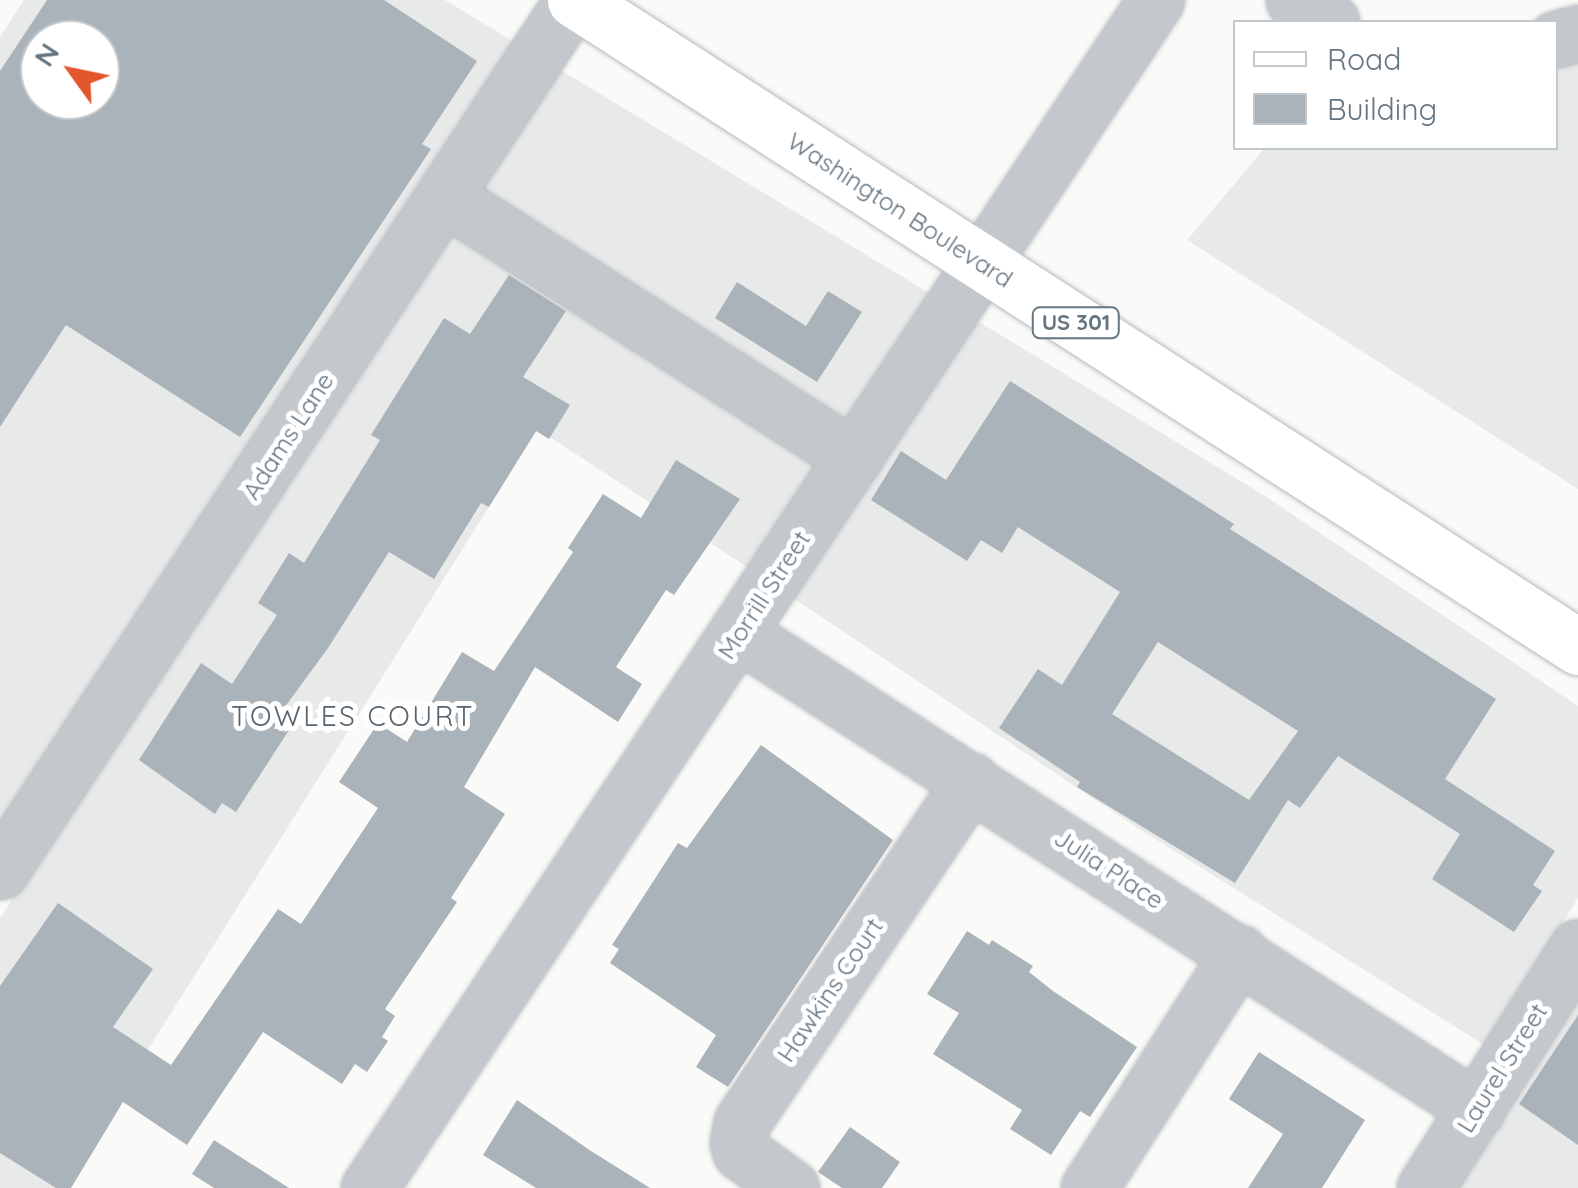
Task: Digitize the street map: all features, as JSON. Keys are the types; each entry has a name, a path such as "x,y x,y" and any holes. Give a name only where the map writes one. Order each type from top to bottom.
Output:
{"main road":[{"name":"Washington Boulevard","path":"574,0 1578,646"}],"street":[{"name":"Adams Lane","path":"0,871 574,0"},
{"name":"Morrill Street","path":"370,1188 1156,0"},
{"path":"1294,0 1328,20"},
{"path":"445,197 854,458"},
{"name":"Julia Place","path":"738,633 1477,1109"},
{"name":"Hawkins Court","path":"791,1188 741,1152 738,1142 742,1122 970,781"},
{"name":"Laurel Street","path":"1425,1188 1578,947"},
{"path":"1089,1188 1239,953"}],"shaded area":[{"path":"24,0 445,0 514,42 0,825 0,37"},
{"path":"1578,58 1578,489 1187,240 1263,150 1558,150 1558,63"},
{"path":"559,69 931,294 750,569 538,429 61,1188 0,1188 0,918"},
{"path":"976,320 1265,496 1578,706 1578,898 1486,1046 1136,827 793,598"},
{"path":"1578,997 1578,1188 1456,1188 1511,1103"}],"building":[{"path":"47,0 384,0 477,61 422,144 431,149 240,437 66,325 0,427 0,71 20,41 20,120 120,120 120,20 34,20"},
{"path":"509,275 566,311 523,377 570,405 549,439 536,431 489,507 481,503 434,579 389,552 328,648 279,715 293,724 236,812 222,803 215,814 139,760 201,663 232,684 277,615 258,603 289,553 304,563 380,440 371,435 444,318 470,334"},
{"path":"737,282 806,326 828,291 862,312 817,382 715,318"},
{"path":"1010,381 1234,524 1230,529 1496,699 1445,779 1555,851 1533,885 1542,891 1514,932 1432,879 1460,834 1338,756 1300,808 1288,800 1235,883 1077,787 1080,782 999,728 1038,669 1062,685 1120,592 1018,527 1002,553 981,540 967,561 871,500 901,451 946,480","holes":["1158,642 1298,731 1249,800 1112,714"]},
{"path":"676,460 740,499 674,595 666,590 616,667 642,684 618,722 535,667 464,787 505,814 451,898 457,902 385,1009 395,1016 382,1037 388,1041 367,1072 355,1064 342,1084 263,1032 187,1145 123,1102 71,1188 56,1188 0,1153 0,986 58,903 153,969 113,1027 171,1065 278,909 301,924 378,808 339,782 378,723 407,742 462,652 494,671 573,552 568,548 603,494 641,518"},
{"path":"761,745 893,840 728,1087 696,1067 716,1035 610,963 619,949 612,945 678,843 687,848"},
{"path":"967,931 989,945 992,940 1033,966 1029,972 1053,991 1137,1047 1090,1117 1080,1111 1051,1155 1010,1129 1022,1110 933,1054 959,1013 927,994"},
{"path":"1578,1015 1578,1145 1519,1104"},
{"path":"1259,1052 1365,1120 1322,1188 1248,1188 1283,1134 1229,1099"},
{"path":"517,1100 650,1188 536,1188 483,1155"},
{"path":"850,1127 900,1162 882,1188 842,1188 818,1172"},
{"path":"214,1140 289,1188 214,1188 192,1174"}],"district":[{"name":"TOWLES COURT","path":"353,716"}]}
